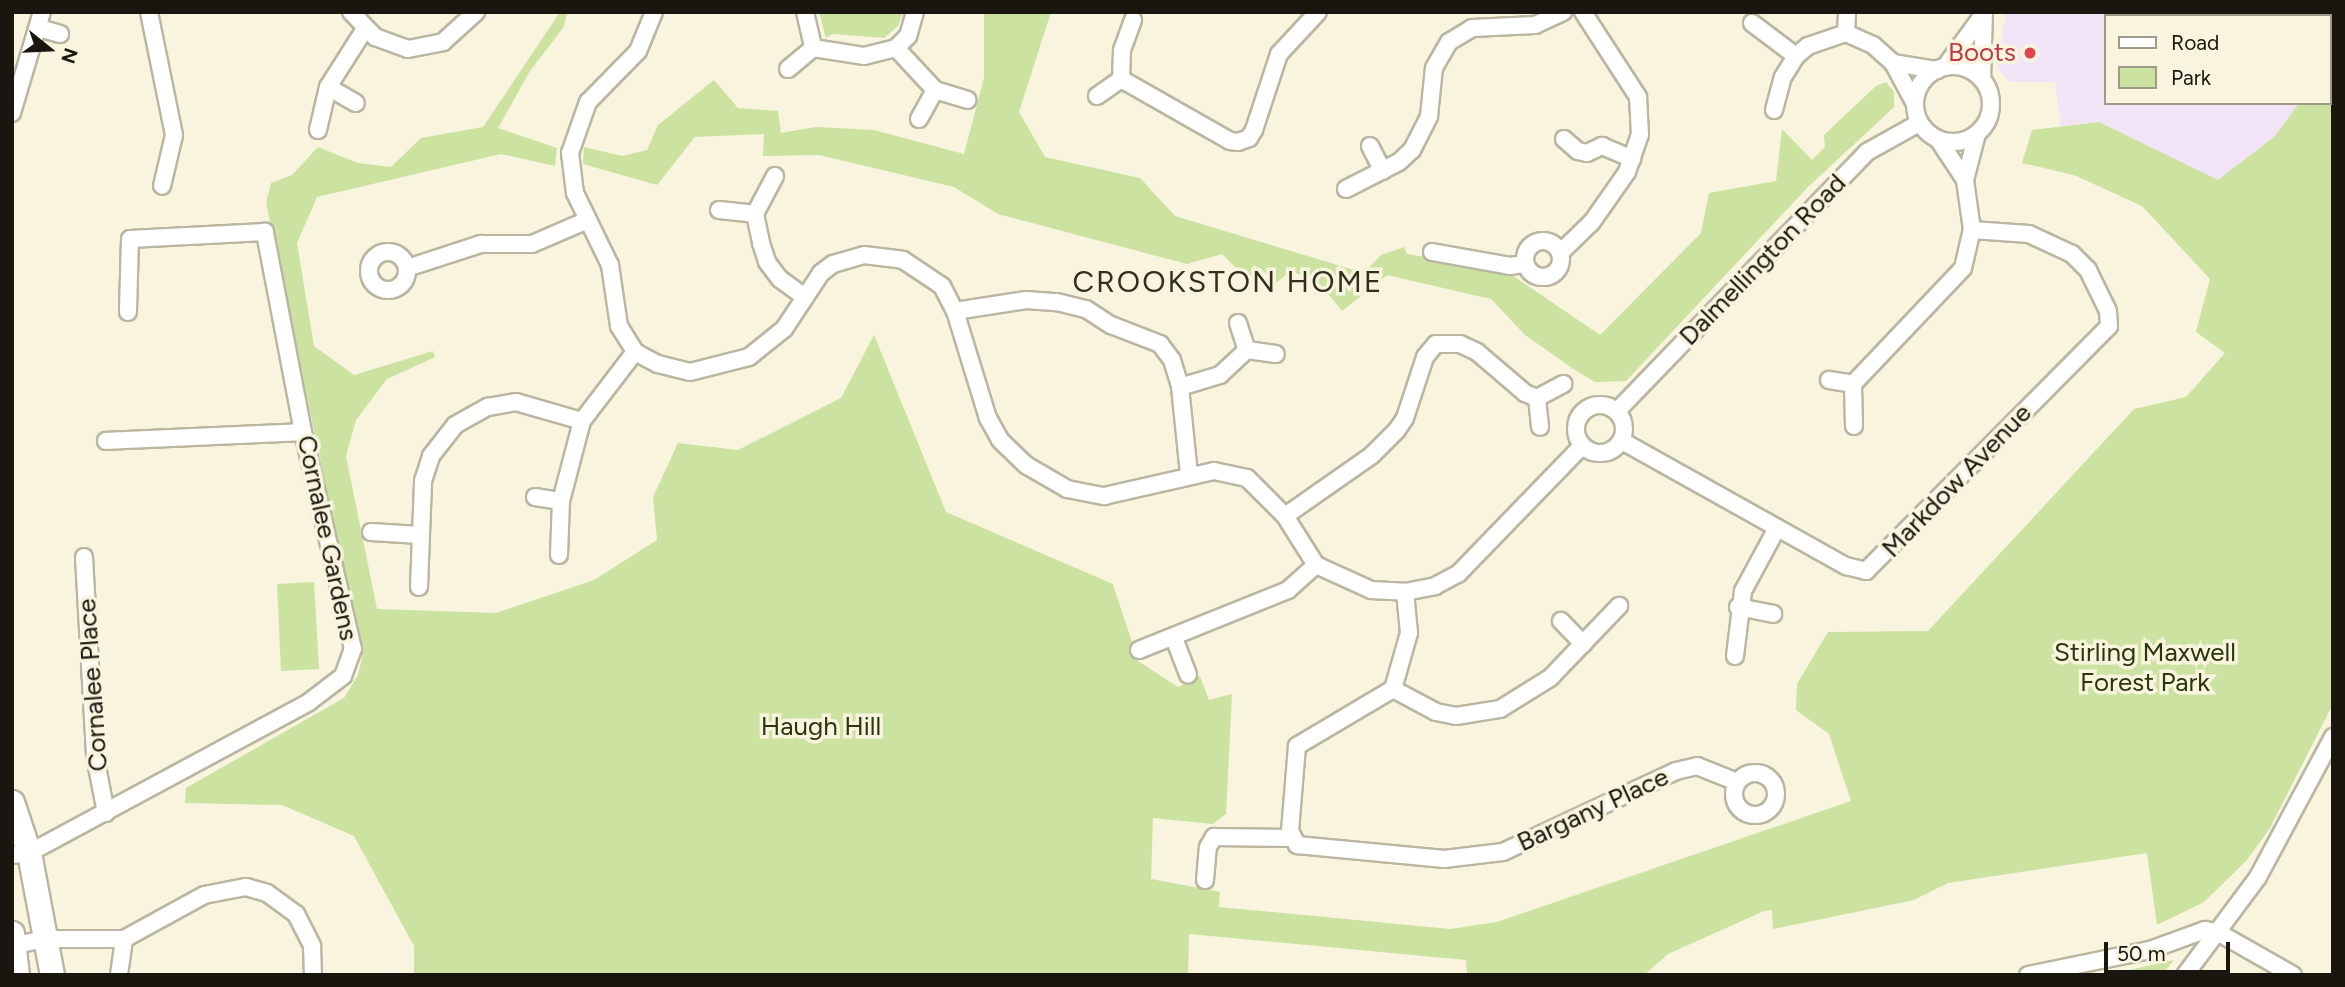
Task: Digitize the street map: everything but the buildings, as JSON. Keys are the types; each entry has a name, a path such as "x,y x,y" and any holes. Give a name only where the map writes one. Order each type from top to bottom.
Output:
{"main road":[{"path":"12,802 21,854 47,939 52,975"},
{"path":"13,939 17,975"}],"street":[{"path":"149,12 174,135 162,186"},
{"path":"351,12 365,29 392,46 424,48 443,42 477,12"},
{"path":"654,12 638,51 588,102 575,129 572,179 610,265 619,326 635,352 659,364 690,372 728,364 766,346 834,264 855,256 886,255 922,270 942,286 955,311 988,418 1000,440 1026,465 1068,489 1104,496 1128,494 1189,474 1214,471 1247,478 1285,516 1316,565 1351,584 1405,592 1435,586 1458,574 1582,446"},
{"path":"805,12 813,48"},
{"path":"788,69 813,48 864,56 896,48 908,36 915,12"},
{"path":"1346,189 1383,171 1412,150 1429,116 1434,68 1449,42 1472,29 1535,25 1563,12"},
{"path":"1432,252 1510,266 1525,264 1540,277 1549,277 1558,271 1561,252 1592,222 1632,159 1640,135 1638,97 1583,12"},
{"path":"1846,33 1847,12"},
{"path":"1914,102 1922,81 1941,68 1983,13"},
{"path":"1854,426 1853,384 1963,268 1972,230 1965,180 1977,134 1991,109 1982,79 1983,13"},
{"path":"1121,79 1238,142 1249,138 1254,130 1279,54 1311,14"},
{"path":"12,113 28,49 41,20 60,34"},
{"path":"1121,79 1122,51 1133,20"},
{"path":"1752,23 1796,56"},
{"path":"318,130 328,88 365,29"},
{"path":"1773,110 1783,77 1796,56 1818,41 1846,33 1873,45 1893,63 1914,102 1919,122 1938,139 1965,180"},
{"path":"896,48 935,90 968,100"},
{"path":"1893,63 1941,68 1964,67 1982,79"},
{"path":"1097,96 1121,79"},
{"path":"328,88 356,103"},
{"path":"919,119 935,90"},
{"name":"Dalmellington Road","path":"1617,411 1867,152 1919,122"},
{"path":"1938,139 1958,142 1977,134"},
{"path":"1564,139 1578,151 1587,153 1602,146 1632,159"},
{"path":"1370,146 1383,171"},
{"path":"775,176 755,214 767,262 780,279 805,297"},
{"path":"719,210 755,214"},
{"path":"407,268 481,244 532,244 588,220"},
{"name":"Markdow Avenue","path":"1622,440 1846,566 1866,571 2109,326 2108,311 2088,270 2072,254 2029,234 1972,230"},
{"name":"Cornalee Gardens","path":"21,854 106,813 309,702 343,676 353,649 303,432 265,232 130,239 128,312"},
{"path":"1525,264 1525,255 1538,241 1555,244 1561,252"},
{"path":"955,311 1026,300 1086,309 1111,325 1160,344 1172,360 1180,387 1189,474"},
{"path":"1238,323 1247,350"},
{"path":"1285,516 1372,455 1397,430 1405,418 1425,357 1436,344 1460,344 1477,352 1518,388 1537,397"},
{"path":"1180,387 1220,374 1247,350 1276,354"},
{"path":"559,555 561,501 582,421 635,352"},
{"path":"1829,380 1853,384"},
{"path":"1537,397 1563,384"},
{"path":"1537,397 1540,427"},
{"path":"419,587 423,481 431,456 455,425 488,407 516,402 582,421"},
{"path":"1599,404 1617,411 1623,420 1622,440 1603,453 1582,446 1576,429 1583,412 1599,404"},
{"path":"106,441 303,432"},
{"path":"535,497 561,501"},
{"path":"1735,656 1738,607 1777,528"},
{"path":"371,532 420,535"},
{"name":"Cornalee Place","path":"84,557 95,756 106,813"},
{"path":"1139,650 1289,590 1316,565"},
{"path":"1291,838 1297,746 1393,689 1409,633 1405,592"},
{"path":"1393,689 1436,712 1456,716 1488,712 1515,702 1550,678 1619,607"},
{"path":"1738,607 1773,614"},
{"path":"1561,621 1583,644"},
{"path":"1174,638 1188,674"},
{"path":"2185,975 2219,933 2258,877 2333,737"},
{"name":"Bargany Place","path":"1205,880 1208,847 1217,836 1291,838 1309,848 1461,858 1503,852 1676,771 1697,766 1737,782"},
{"path":"13,939 124,939 204,895 246,887 267,894 296,914 312,946 313,975"},
{"path":"2028,975 2150,950 2204,930 2219,933 2293,975"},
{"path":"119,975 124,939"}],"shaded area":[{"path":"2006,12 2316,14 2104,14 2104,105 2298,105 2275,136 2218,180 2099,122 2061,126 2055,82 2010,82 1997,68"}],"green space":[{"path":"560,12 568,12 563,28 530,71 498,128 557,148 555,166 501,154 317,197 297,243 314,346 354,375 433,351 435,357 387,379 356,420 346,456 377,609 496,613 594,580 657,540 653,497 678,443 738,450 841,398 874,335 946,512 1113,584 1138,661 1178,687 1200,676 1209,700 1232,694 1226,814 1213,824 1153,818 1151,879 1220,892 1219,907 1450,929 1497,922 1851,801 1829,734 1796,710 1797,684 1828,632 1928,631 2134,409 2186,397 2225,353 2196,332 2210,279 2142,206 2074,175 2022,163 2032,130 2099,122 2218,180 2275,136 2298,105 2331,105 2333,52 2333,704 2270,828 2247,860 2204,902 2157,925 2147,853 1948,883 1914,900 1773,929 1772,910 1764,911 1668,954 1644,975 1467,975 1466,960 1189,934 1188,975 414,975 414,946 354,836 282,805 185,803 186,788 344,698 358,675 362,658 266,203 271,183 292,175 318,147 358,163 391,167 421,138 483,127"},
{"path":"819,12 903,12 898,26 884,38 832,34 826,38"},
{"path":"984,12 1051,12 1019,112 1045,157 1140,178 1175,216 1364,273 1381,255 1404,247 1407,254 1506,271 1600,335 1701,233 1709,193 1776,181 1782,129 1812,160 1825,147 1824,135 1876,86 1886,82 1894,92 1894,107 1807,188 1626,381 1595,382 1575,370 1525,335 1491,299 1387,275 1342,311 1319,283 1291,271 1276,283 1260,268 1249,281 1222,254 1187,264 998,214 954,187 819,155 763,156 764,134 695,137 657,185 583,164 584,147 622,156 647,150 658,125 714,80 738,108 778,111 781,133 815,127 874,130 964,154 984,78"},
{"path":"314,582 319,669 281,671 277,584"},
{"path":"2174,960 2162,975 2107,975"}],"place":[{"name":"Boots","path":"2030,53"}],"district":[{"name":"CROOKSTON HOME","path":"1228,282"}],"park label":[{"name":"Stirling Maxwell Forest Park","path":"2145,668"},
{"name":"Haugh Hill","path":"821,727"}]}
